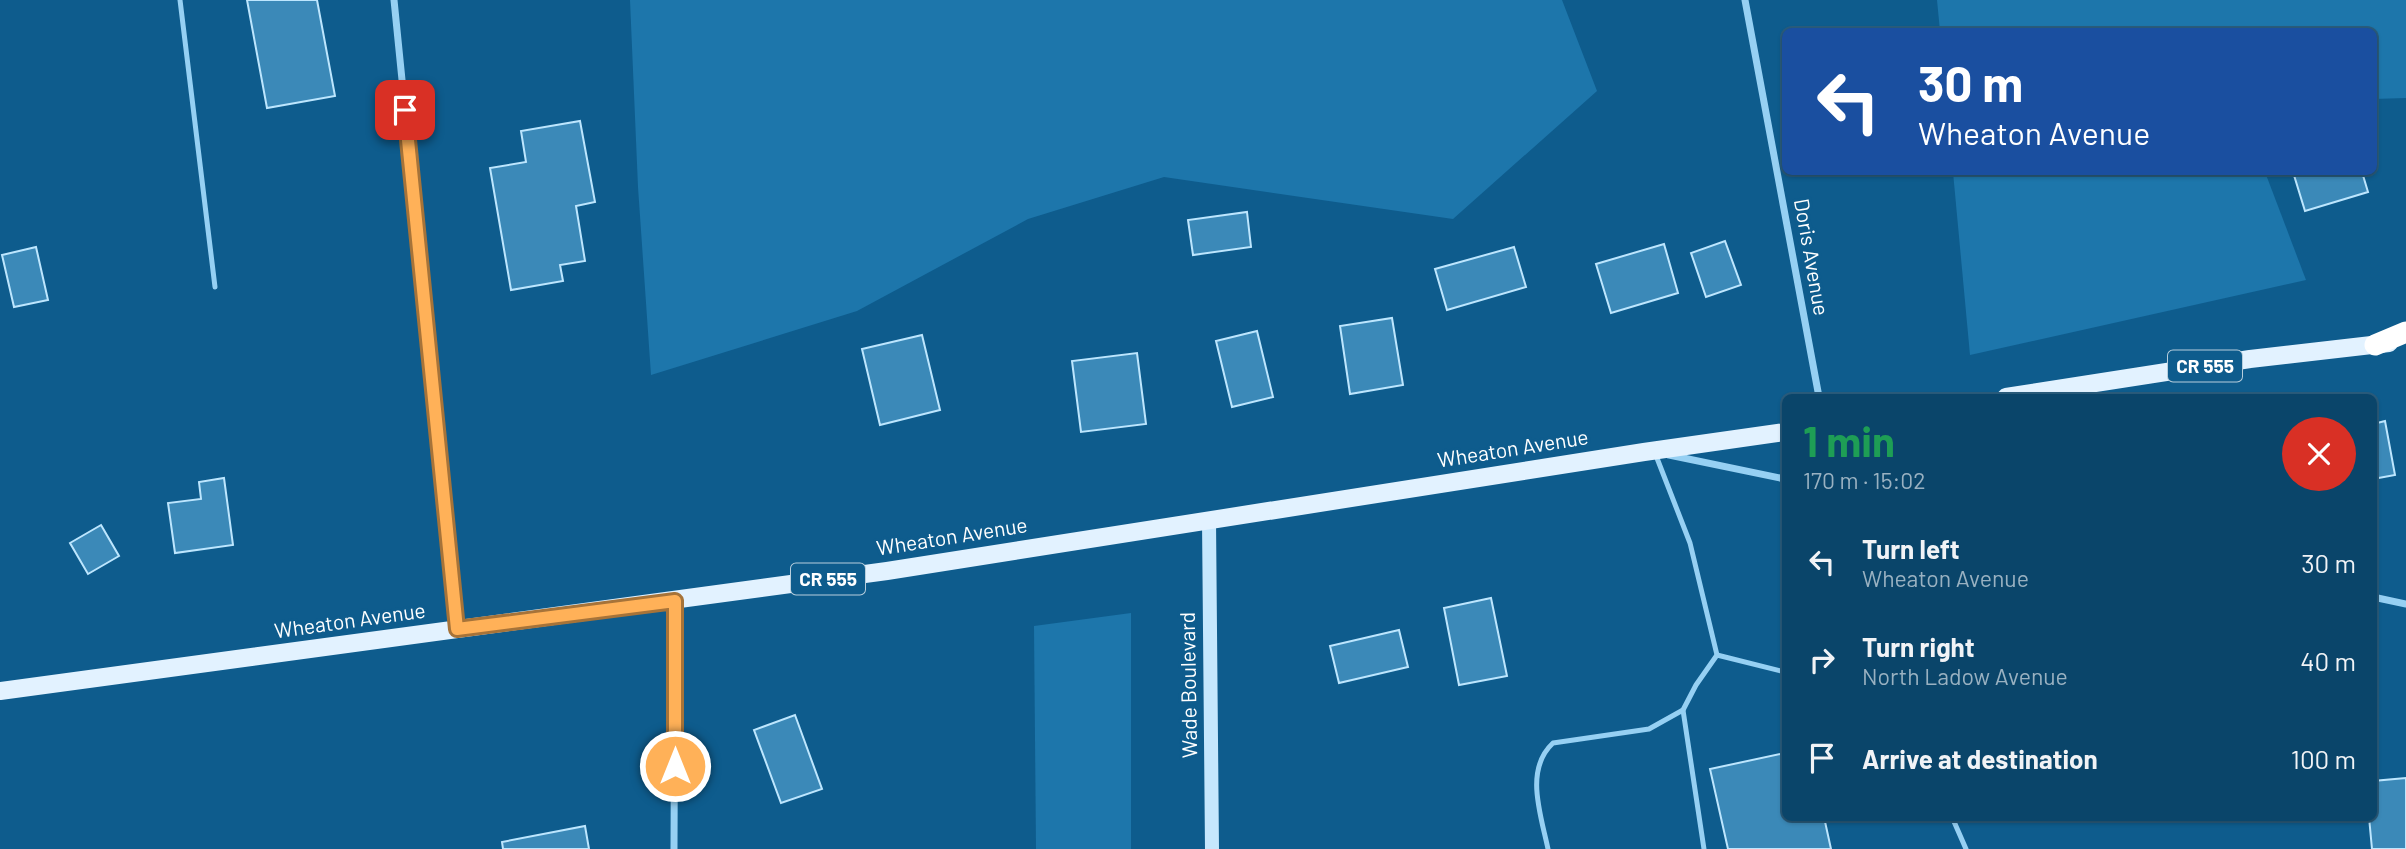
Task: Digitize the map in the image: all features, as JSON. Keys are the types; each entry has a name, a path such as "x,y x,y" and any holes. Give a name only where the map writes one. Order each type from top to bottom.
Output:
{"highway":[{"path":"2375,345 2406,332"}],"main road":[{"name":"CR 555","path":"2025,394 2249,359 2406,341"},
{"name":"Wheaton Avenue","path":"0,691 887,571 1782,432"},
{"name":"Wade Boulevard","path":"1209,520 1212,849"}],"street":[{"path":"394,0 457,629"},
{"name":"Doris Avenue","path":"1745,0 1818,394"},
{"path":"1654,452 1782,478"},
{"path":"2377,598 2406,604"},
{"path":"674,849 675,601"}],"lane":[{"path":"180,0 215,287"},
{"path":"1548,849 1537,791 1537,770 1543,752 1553,743 1649,729 1683,710 1717,655 1690,543 1654,452"},
{"path":"1717,655 1782,671"},
{"path":"1683,710 1704,849"},
{"path":"1954,821 1966,849"}],"shaded area":[{"path":"630,0 1562,0 1597,91 1453,219 1164,177 1028,219 857,311 651,375 638,187"},
{"path":"1937,0 2406,0 2406,98 2377,99 2377,28 1940,28"},
{"path":"1953,175 2266,175 2306,280 1970,355"},
{"path":"1131,613 1131,849 1036,849 1034,626"}],"building":[{"path":"247,0 317,0 335,96 267,108"},
{"path":"580,121 595,202 576,206 585,261 560,265 563,281 511,290 490,168 526,162 521,131"},
{"path":"2294,175 2363,175 2368,192 2305,211"},
{"path":"1247,212 1251,247 1193,255 1188,220"},
{"path":"1725,241 1741,285 1706,297 1691,253"},
{"path":"1664,244 1678,293 1611,313 1596,264"},
{"path":"36,247 48,300 14,307 2,255"},
{"path":"1514,247 1526,287 1447,310 1435,269"},
{"path":"1392,318 1403,385 1350,394 1340,326"},
{"path":"1257,331 1273,397 1232,407 1216,341"},
{"path":"922,335 940,410 880,425 862,349"},
{"path":"1137,353 1146,424 1081,432 1072,361"},
{"path":"2385,421 2395,475 2377,478 2377,423"},
{"path":"224,478 233,545 175,553 168,503 201,499 199,482"},
{"path":"101,525 119,556 88,574 70,543"},
{"path":"1491,598 1507,676 1459,685 1444,608"},
{"path":"1399,630 1408,667 1339,683 1330,646"},
{"path":"795,715 822,789 781,803 754,730"},
{"path":"1782,754 1782,821 1825,821 1831,849 1728,849 1710,769"},
{"path":"2406,778 2406,849 2372,849 2369,821 2377,821 2377,781"},
{"path":"585,826 589,849 503,849 502,842"}],"route":[{"path":"405,110 457,629 675,601 675,766"}]}
